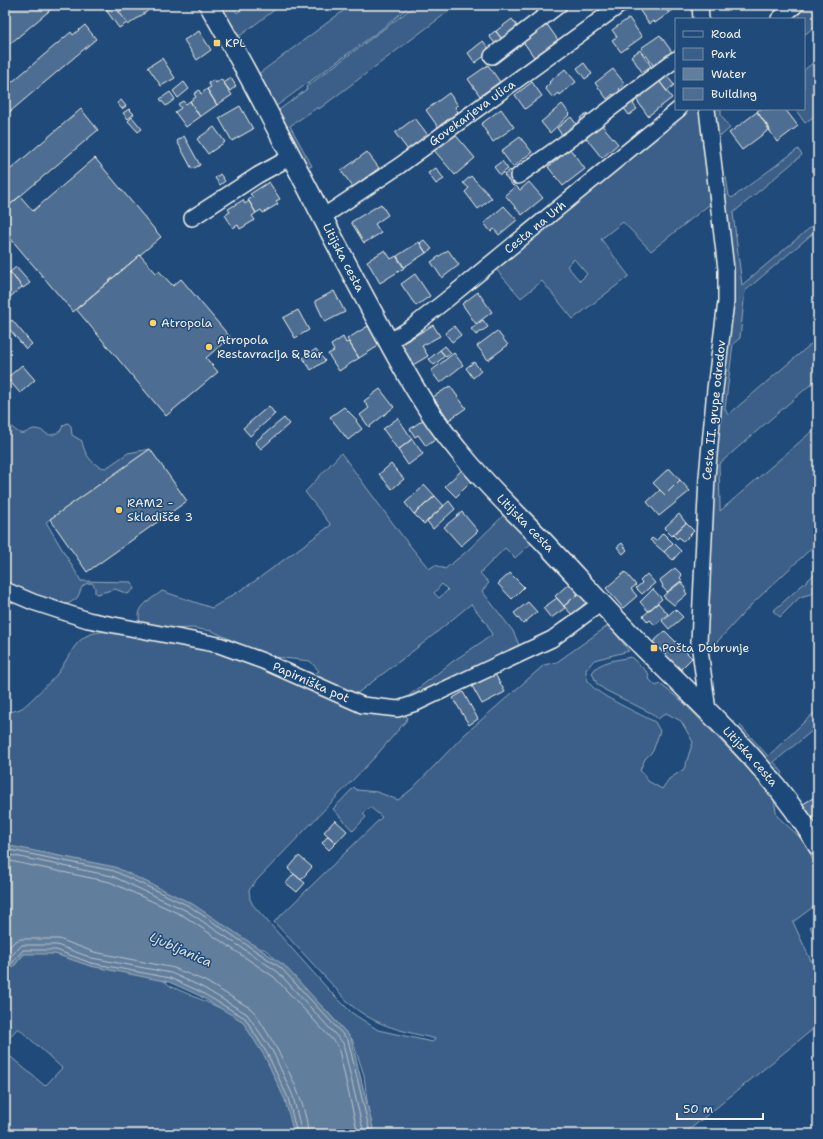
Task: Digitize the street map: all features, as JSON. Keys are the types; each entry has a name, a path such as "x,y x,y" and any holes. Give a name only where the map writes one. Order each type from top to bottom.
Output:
{"main road":[{"name":"Litijska cesta","path":"209,5 291,157 321,218 389,342 414,386 457,450 601,603 708,711 777,786 818,846"}],"street":[{"path":"492,56 559,5"},
{"name":"Govekarjeva ulica","path":"321,218 399,166 620,5"},
{"path":"700,5 701,18"},
{"path":"780,18 796,5"},
{"path":"518,176 573,137 675,60"},
{"name":"Cesta na Urh","path":"389,342 412,327 446,301 678,110"},
{"name":"Cesta II. grupe odredov","path":"707,110 726,269 726,302 715,389 707,477 700,634 700,658 708,711"},
{"path":"192,218 258,175 291,157"},
{"name":"Papirniška pot","path":"5,590 32,602 88,620 219,644 263,661 362,705 398,708 416,703 552,639 601,603"}],"green space":[{"path":"219,5 232,5 237,13 248,5 281,5 237,38"},
{"path":"351,5 411,5 383,28 275,107 257,75"},
{"path":"416,5 457,5 319,109 318,107 290,126 312,166 306,168 278,113 279,110 307,89 306,87"},
{"path":"802,5 818,5 818,24 805,34 805,18 786,18"},
{"path":"818,59 818,113 805,123 796,110 805,110 805,69"},
{"path":"681,110 699,110 710,204 651,251 623,222 601,239 629,276 573,319 542,281 521,298 493,266","holes":["574,259 587,274 580,281 567,266"]},
{"path":"713,110 721,110 721,115 730,128 722,135 717,135"},
{"path":"798,149 802,155 733,213 742,285 818,221 818,229 745,291 740,338 733,344 725,409 728,415 818,338 818,378 719,464 720,511 818,426 818,542 752,604 707,653 707,616 710,589 707,579 718,418 722,180 726,177 729,196 732,198"},
{"path":"5,420 20,433 35,429 50,435 61,430 63,425 68,423 71,426 72,435 82,441 85,451 90,459 97,465 106,468 128,453 150,449 46,522 81,581 132,582 134,589 128,594 115,589 97,594 95,593 95,587 92,583 88,583 83,586 77,598 68,604 54,602 5,584"},
{"path":"341,453 403,537 429,569 435,565 445,569 466,552 505,514 534,541 515,558 505,548 480,573 489,583 482,591 513,631 520,647 491,659 436,688 407,700 406,698 452,662 492,635 487,624 471,604 426,641 355,695 319,678 316,673 319,671 310,661 266,656 212,631 192,628 171,629 140,622 139,616 142,608 162,591 212,608 255,581 331,525 305,492","holes":["442,584 448,590 439,598 434,593"]},
{"path":"818,571 818,592 800,597 780,617 773,611"},
{"path":"609,625 629,651 594,660 586,670 588,681 602,694 655,722 660,731 653,751 645,759 640,770 648,781 662,789 669,779 684,769 693,742 681,721 666,713 658,719 651,713 605,690 597,684 592,673 604,663 631,657 649,674 648,678 656,686 660,684 683,702 765,786 773,796 777,816 804,841 818,870 818,921 813,907 793,922 811,961 818,957 818,1025 684,1134 371,1134 364,1075 352,1039 324,1008 293,980 271,954 264,949 249,948 35,855 5,844 5,714 25,706 57,674 77,643 81,639 93,633 124,633 216,653 257,666 329,699 366,712 385,715 404,714 407,717 406,721 374,758 249,890 250,899 253,905 328,989 352,1013 378,1030 432,1042 436,1039 402,1031 381,1023 351,1005 274,922 382,817 370,807 363,814 366,817 353,831 333,809 354,787 357,790 377,792 398,800 412,789 464,735 544,665 557,662"},
{"path":"818,709 818,726 774,762 783,773 781,775 736,729 740,725 768,756"},
{"path":"818,922 818,943 810,927"},
{"path":"30,952 55,954 160,977 170,986 236,1015 250,1028 280,1073 295,1134 5,1134 5,1052 45,1086 62,1068 18,1028 5,1042 5,968 13,967 24,954"}],"water":[{"name":"Ljubljanica","path":"5,845 115,867 191,903 284,965 351,1038 373,1128 372,1134 294,1134 285,1100 265,1057 242,1021 198,995 169,982 90,966 55,954 24,954 13,967 5,967"}],"building":[{"path":"5,5 54,5 55,6 5,48"},
{"path":"114,5 127,23 119,28 106,10"},
{"path":"128,5 156,5 128,25 119,12"},
{"path":"648,5 663,5 669,13 655,23 653,21 649,24 640,11"},
{"path":"674,5 676,8 669,13 664,6"},
{"path":"629,18 642,37 621,52 612,40 617,37 612,30"},
{"path":"512,19 520,30 504,42 496,31"},
{"path":"546,23 558,40 534,57 522,40"},
{"path":"85,25 96,39 5,116 5,88 71,32 73,35"},
{"path":"199,31 211,50 197,60 184,40"},
{"path":"495,31 504,41 497,46 489,36"},
{"path":"660,35 672,52 659,61 661,64 655,68 641,48"},
{"path":"483,41 491,51 475,63 468,53"},
{"path":"640,50 651,66 642,72 631,56"},
{"path":"162,58 175,78 161,86 148,67"},
{"path":"584,63 592,74 585,79 577,68"},
{"path":"488,65 500,82 480,96 468,79"},
{"path":"565,69 576,82 560,95 559,93 553,98 545,88 550,83 549,82"},
{"path":"613,69 625,84 619,89 623,94 616,99 613,94 607,99 595,83"},
{"path":"667,76 674,85 667,91 660,82"},
{"path":"231,78 236,86 230,91 224,83"},
{"path":"221,79 232,95 217,105 207,89 211,87 208,83 214,80 216,83"},
{"path":"659,81 672,98 648,116 636,99"},
{"path":"184,82 189,89 178,98 173,91"},
{"path":"532,82 542,96 525,109 515,95"},
{"path":"207,89 217,105 200,117 190,101 196,97 194,94 199,90 201,94"},
{"path":"170,92 175,99 166,106 160,99"},
{"path":"449,93 458,105 455,107 458,112 438,127 426,110"},
{"path":"633,99 635,102 633,104 637,109 629,115 623,107"},
{"path":"121,100 126,106 122,109 117,103"},
{"path":"183,101 186,104 190,101 200,117 186,127 175,112 181,108 178,104"},
{"path":"562,104 570,114 550,133 541,122"},
{"path":"240,106 253,129 232,141 219,118"},
{"path":"81,109 98,130 5,209 5,174"},
{"path":"129,109 134,114 128,119 123,113"},
{"path":"501,109 514,127 493,142 481,124"},
{"path":"786,110 798,126 777,142 757,111"},
{"path":"757,112 770,129 742,150 729,133"},
{"path":"587,113 592,118 584,124 580,118"},
{"path":"132,117 142,129 138,132 128,121"},
{"path":"571,117 579,128 570,135 567,132 562,135 557,128"},
{"path":"415,118 428,135 408,150 395,133"},
{"path":"601,124 618,144 602,158 585,137"},
{"path":"214,127 225,142 208,154 197,139"},
{"path":"453,132 475,158 455,175 433,149"},
{"path":"184,136 200,165 192,169 177,141"},
{"path":"520,137 532,152 513,167 501,151"},
{"path":"570,149 585,169 563,186 548,167"},
{"path":"367,152 379,168 353,187 341,171"},
{"path":"95,158 161,237 73,312 5,232 5,209 20,196 33,211"},
{"path":"502,161 508,169 500,175 494,167"},
{"path":"436,168 444,179 436,184 428,173"},
{"path":"510,170 519,181 513,186 504,175"},
{"path":"220,174 225,181 220,185 215,178"},
{"path":"471,176 492,198 478,209 465,192 469,188 463,183"},
{"path":"269,182 280,199 276,201 278,204 263,213 261,210 256,213 248,200 253,197 250,194"},
{"path":"529,182 543,198 522,215 505,195 516,186 520,190"},
{"path":"243,200 245,204 249,201 256,213 252,216 255,220 240,229 238,225 233,228 225,215 230,212 228,209"},
{"path":"381,204 388,215 375,224 381,233 364,243 351,222"},
{"path":"504,206 517,220 499,235 494,229 491,232 484,223"},
{"path":"424,240 432,249 426,253 420,243"},
{"path":"419,242 426,253 404,267 397,256"},
{"path":"385,250 391,259 396,256 404,268 380,283 367,261"},
{"path":"448,250 459,265 442,278 431,262"},
{"name":"Atropola","path":"140,255 156,273 159,271 173,286 181,279 230,337 206,358 218,372 166,416 76,309"},
{"path":"16,267 30,283 23,288 10,272"},
{"path":"10,272 22,287 10,297 5,290 5,276"},
{"path":"415,274 430,296 416,306 401,284"},
{"path":"334,291 345,312 325,322 315,301"},
{"path":"478,292 492,312 476,324 462,304"},
{"path":"298,310 309,330 295,338 283,318"},
{"path":"12,320 32,344 26,349 6,325"},
{"path":"483,320 488,327 476,335 471,329"},
{"path":"433,325 440,336 422,346 428,356 413,365 400,345"},
{"path":"368,326 380,345 359,358 347,339"},
{"path":"454,326 461,335 452,342 445,333"},
{"path":"497,331 508,345 488,360 477,346"},
{"path":"343,337 346,343 349,342 359,358 339,371 328,354 334,351 331,345"},
{"path":"445,346 451,353 446,357 440,350"},
{"path":"316,349 325,361 311,370 303,358"},
{"path":"440,350 445,356 434,365 429,359"},
{"path":"454,353 463,365 440,383 431,371"},
{"path":"474,362 481,371 473,378 466,368"},
{"path":"22,365 35,380 20,393 7,378"},
{"path":"450,386 466,408 449,420 433,397"},
{"path":"380,389 394,407 369,427 360,415 369,408 364,401"},
{"path":"269,406 275,414 250,436 243,428"},
{"path":"344,407 357,420 356,421 362,429 348,440 330,417"},
{"path":"284,418 289,424 261,449 255,442"},
{"path":"398,418 412,439 398,450 383,429"},
{"path":"424,419 438,438 426,446 418,435 415,437 410,429"},
{"path":"412,439 423,454 408,465 398,450"},
{"name":"RAM2 - Skladišče 3","path":"150,449 187,501 87,572 50,519"},
{"path":"391,464 404,479 392,489 379,474"},
{"path":"669,468 680,480 665,495 653,483"},
{"path":"463,469 473,480 456,497 445,486"},
{"path":"680,480 690,491 659,516 647,502 660,490 665,495"},
{"path":"425,485 435,496 414,514 405,503"},
{"path":"435,496 444,506 424,524 414,514"},
{"path":"449,501 455,509 433,529 427,521"},
{"path":"462,512 478,531 461,546 444,527"},
{"path":"679,514 686,523 672,536 664,528"},
{"path":"686,523 694,531 683,542 679,537 677,539 673,535"},
{"path":"663,533 673,543 664,552 650,540 652,538 656,541"},
{"path":"622,543 627,550 623,554 617,547"},
{"path":"673,543 681,551 673,560 664,552"},
{"path":"675,568 682,575 680,578 682,580 667,592 662,587 663,586 660,580"},
{"path":"625,572 636,585 631,589 637,596 623,608 606,588"},
{"path":"510,573 524,587 512,599 498,584"},
{"path":"647,574 655,583 642,594 636,588 642,583 640,581"},
{"path":"572,581 581,591 564,606 555,596"},
{"path":"681,582 686,588 685,591 687,594 674,605 663,596"},
{"path":"653,589 662,599 648,611 640,602"},
{"path":"581,591 589,600 572,615 564,606"},
{"path":"557,598 565,608 551,618 543,608"},
{"path":"528,602 537,612 523,624 514,613"},
{"path":"658,603 668,614 655,625 650,620 648,622 643,616"},
{"path":"675,609 683,617 669,629 662,621"},
{"path":"665,631 692,658 679,671 652,643"},
{"path":"495,674 505,692 482,704 472,686"},
{"path":"463,692 478,719 469,725 453,698"},
{"path":"818,795 818,827 803,804"},
{"path":"335,820 347,831 336,843 324,832"},
{"path":"328,836 336,843 329,850 322,843"},
{"path":"299,856 312,867 301,880 288,869"},
{"path":"294,874 305,883 297,892 286,883"}],"place":[{"name":"KPL","path":"217,43"},
{"name":"Atropola","path":"153,323"},
{"name":"Atropola Restavracija & Bar","path":"209,347"},
{"name":"RAM2 - Skladišče 3","path":"119,510"},
{"name":"Pošta Dobrunje","path":"654,648"}]}
